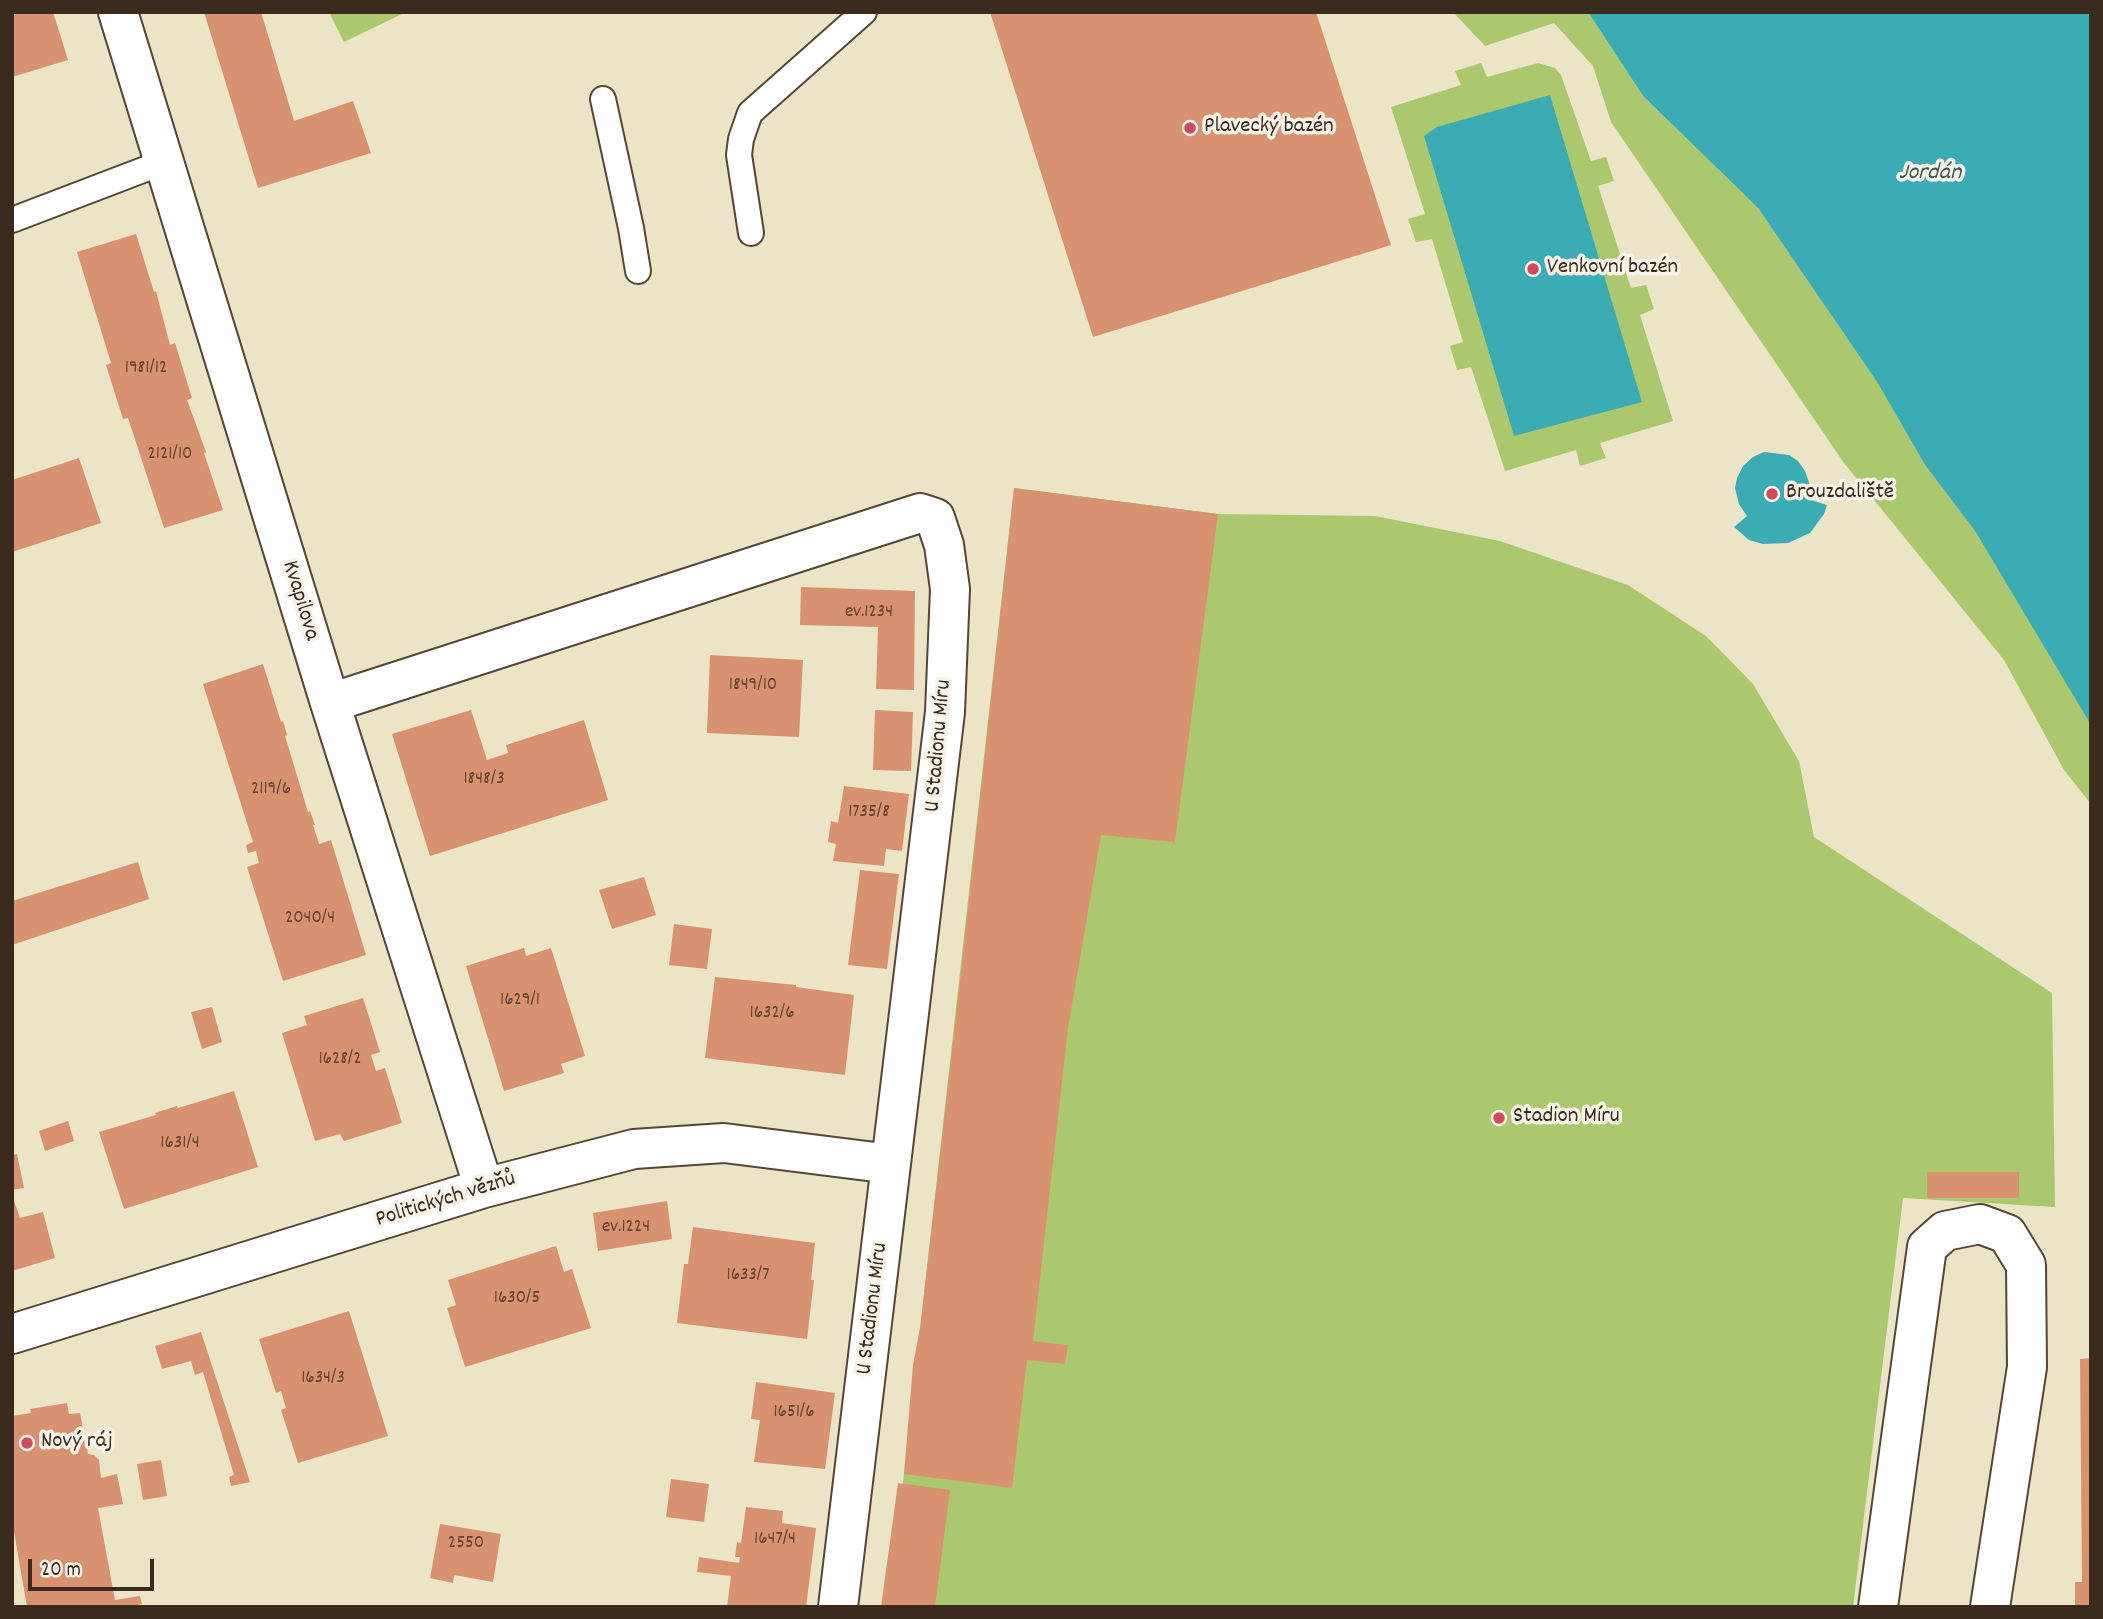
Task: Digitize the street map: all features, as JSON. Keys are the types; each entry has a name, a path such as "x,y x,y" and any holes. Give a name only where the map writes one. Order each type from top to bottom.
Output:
{"street":[{"name":"Kvapilova","path":"118,12 330,703 484,1188"},
{"name":"U Stadionu Míru","path":"330,703 920,513 935,518 944,545 950,589 945,712 927,882 838,1607"},
{"name":"Politických vězňů","path":"12,1335 484,1188 611,1154 653,1147 724,1143 891,1164"},
{"path":"1878,1607 1927,1247 1944,1231 1980,1224 2007,1234 2026,1265 2027,1367 1990,1607"}],"lane":[{"path":"751,233 739,155 741,139 750,113 864,12"},
{"path":"603,99 638,271"},
{"path":"12,220 164,162"}],"green space":[{"path":"329,12 406,12 344,42"},
{"path":"1453,12 1588,12 1643,96 1758,208 1877,382 1925,465 1975,531 2091,724 2091,804 2064,770 2004,660 1844,463 1611,122 1593,66 1554,23 1485,46"},
{"name":"Venkovní bazén","path":"1481,63 1487,77 1538,63 1555,68 1561,75 1591,161 1606,157 1614,181 1598,186 1631,288 1646,285 1654,309 1640,315 1673,421 1600,443 1606,458 1580,466 1576,450 1505,471 1471,367 1457,370 1450,346 1463,342 1432,239 1416,242 1408,219 1425,214 1391,107 1461,85 1455,71"},
{"name":"Stadion Míru","path":"1014,488 1218,514 1375,516 1500,541 1628,585 1706,636 1753,684 1799,761 1814,837 2052,993 2055,1207 1903,1198 1853,1607 886,1607 904,1474"}],"water":[{"name":"Jordán","path":"1588,12 2091,12 2091,725 1975,531 1925,465 1877,382 1758,208 1643,96"},
{"name":"Venkovní bazén","path":"1550,95 1642,402 1514,436 1424,136 1437,127"},
{"name":"Brouzdaliště","path":"1764,452 1789,455 1798,461 1810,485 1808,499 1827,505 1824,514 1810,533 1788,543 1763,544 1749,540 1734,527 1747,516 1739,504 1735,488 1737,478 1743,466"}],"building":[{"path":"12,12 53,12 68,60 12,77"},
{"path":"204,12 261,12 294,121 353,101 371,153 258,188"},
{"name":"Plavecký bazén","path":"990,12 1316,12 1391,245 1093,337"},
{"path":"136,234 154,292 156,291 170,345 175,343 192,398 187,400 223,510 164,528 128,418 123,419 106,365 111,363 77,252"},
{"path":"79,458 101,523 12,552 12,480"},
{"path":"1014,488 1218,514 1175,842 1101,835 1068,1028 1033,1341 1068,1345 1065,1364 1027,1360 1012,1488 904,1474 913,1365 920,1328 959,990"},
{"path":"801,587 915,591 914,690 876,689 878,627 800,625"},
{"path":"710,655 803,660 799,737 707,733"},
{"path":"263,664 281,722 283,721 287,735 285,736 319,844 331,840 366,955 283,981 247,867 259,863 256,851 248,853 246,845 253,842 203,684"},
{"path":"471,710 487,760 508,753 506,745 584,720 608,800 430,856 392,734"},
{"path":"875,710 913,712 911,771 873,770"},
{"path":"844,786 909,794 902,851 886,849 884,866 833,861 836,844 828,842 831,821 838,823"},
{"path":"138,862 149,899 12,945 12,901"},
{"path":"860,870 899,874 887,969 848,965"},
{"path":"644,877 656,915 612,929 599,890"},
{"path":"674,924 712,929 707,969 669,965"},
{"path":"524,948 526,956 551,948 585,1056 561,1064 564,1073 504,1091 466,966"},
{"path":"715,977 796,985 854,995 845,1075 705,1058"},
{"path":"363,998 380,1052 371,1055 376,1071 385,1068 402,1123 344,1141 340,1134 315,1141 282,1033 307,1025 304,1016"},
{"path":"212,1007 222,1042 202,1049 191,1012"},
{"path":"234,1091 258,1167 124,1209 99,1132 177,1106 178,1108"},
{"path":"68,1121 74,1141 45,1151 39,1131"},
{"path":"17,1154 24,1188 12,1190 12,1155"},
{"path":"1927,1172 2019,1172 2019,1198 1927,1198"},
{"path":"12,1195 20,1218 43,1212 55,1258 12,1271"},
{"path":"667,1201 672,1239 598,1251 593,1213"},
{"path":"693,1227 815,1243 807,1339 677,1323 684,1264 688,1264"},
{"path":"556,1246 564,1272 572,1269 591,1328 465,1367 447,1308 456,1305 448,1280"},
{"path":"349,1311 388,1436 298,1463 281,1410 286,1408 281,1391 276,1393 259,1339"},
{"path":"201,1332 250,1482 231,1486 229,1477 234,1475 203,1372 195,1375 191,1361 162,1369 155,1346"},
{"path":"2091,1358 2091,1607 2075,1607 2075,1582 2082,1582 2080,1359"},
{"path":"756,1382 835,1393 825,1469 754,1462 760,1420 751,1419"},
{"path":"67,1403 69,1414 80,1413 88,1454 99,1460 101,1478 117,1474 123,1504 98,1508 115,1600 140,1596 142,1604 128,1607 27,1607 12,1520 12,1416 31,1413 30,1409"},
{"path":"161,1460 167,1496 143,1500 137,1464"},
{"path":"671,1479 709,1484 704,1522 666,1517"},
{"path":"898,1483 950,1490 935,1607 881,1607"},
{"path":"746,1507 783,1511 782,1523 816,1528 806,1607 727,1607 731,1576 697,1572 699,1557 739,1563 740,1557 735,1557 737,1542 741,1543"},
{"path":"440,1524 501,1534 493,1582 454,1575 453,1583 430,1578"}],"place":[{"name":"Plavecký bazén","path":"1190,128"},
{"name":"Venkovní bazén","path":"1533,269"},
{"name":"Brouzdaliště","path":"1772,494"},
{"name":"Stadion Míru","path":"1499,1118"},
{"name":"Nový ráj","path":"27,1443"}]}
